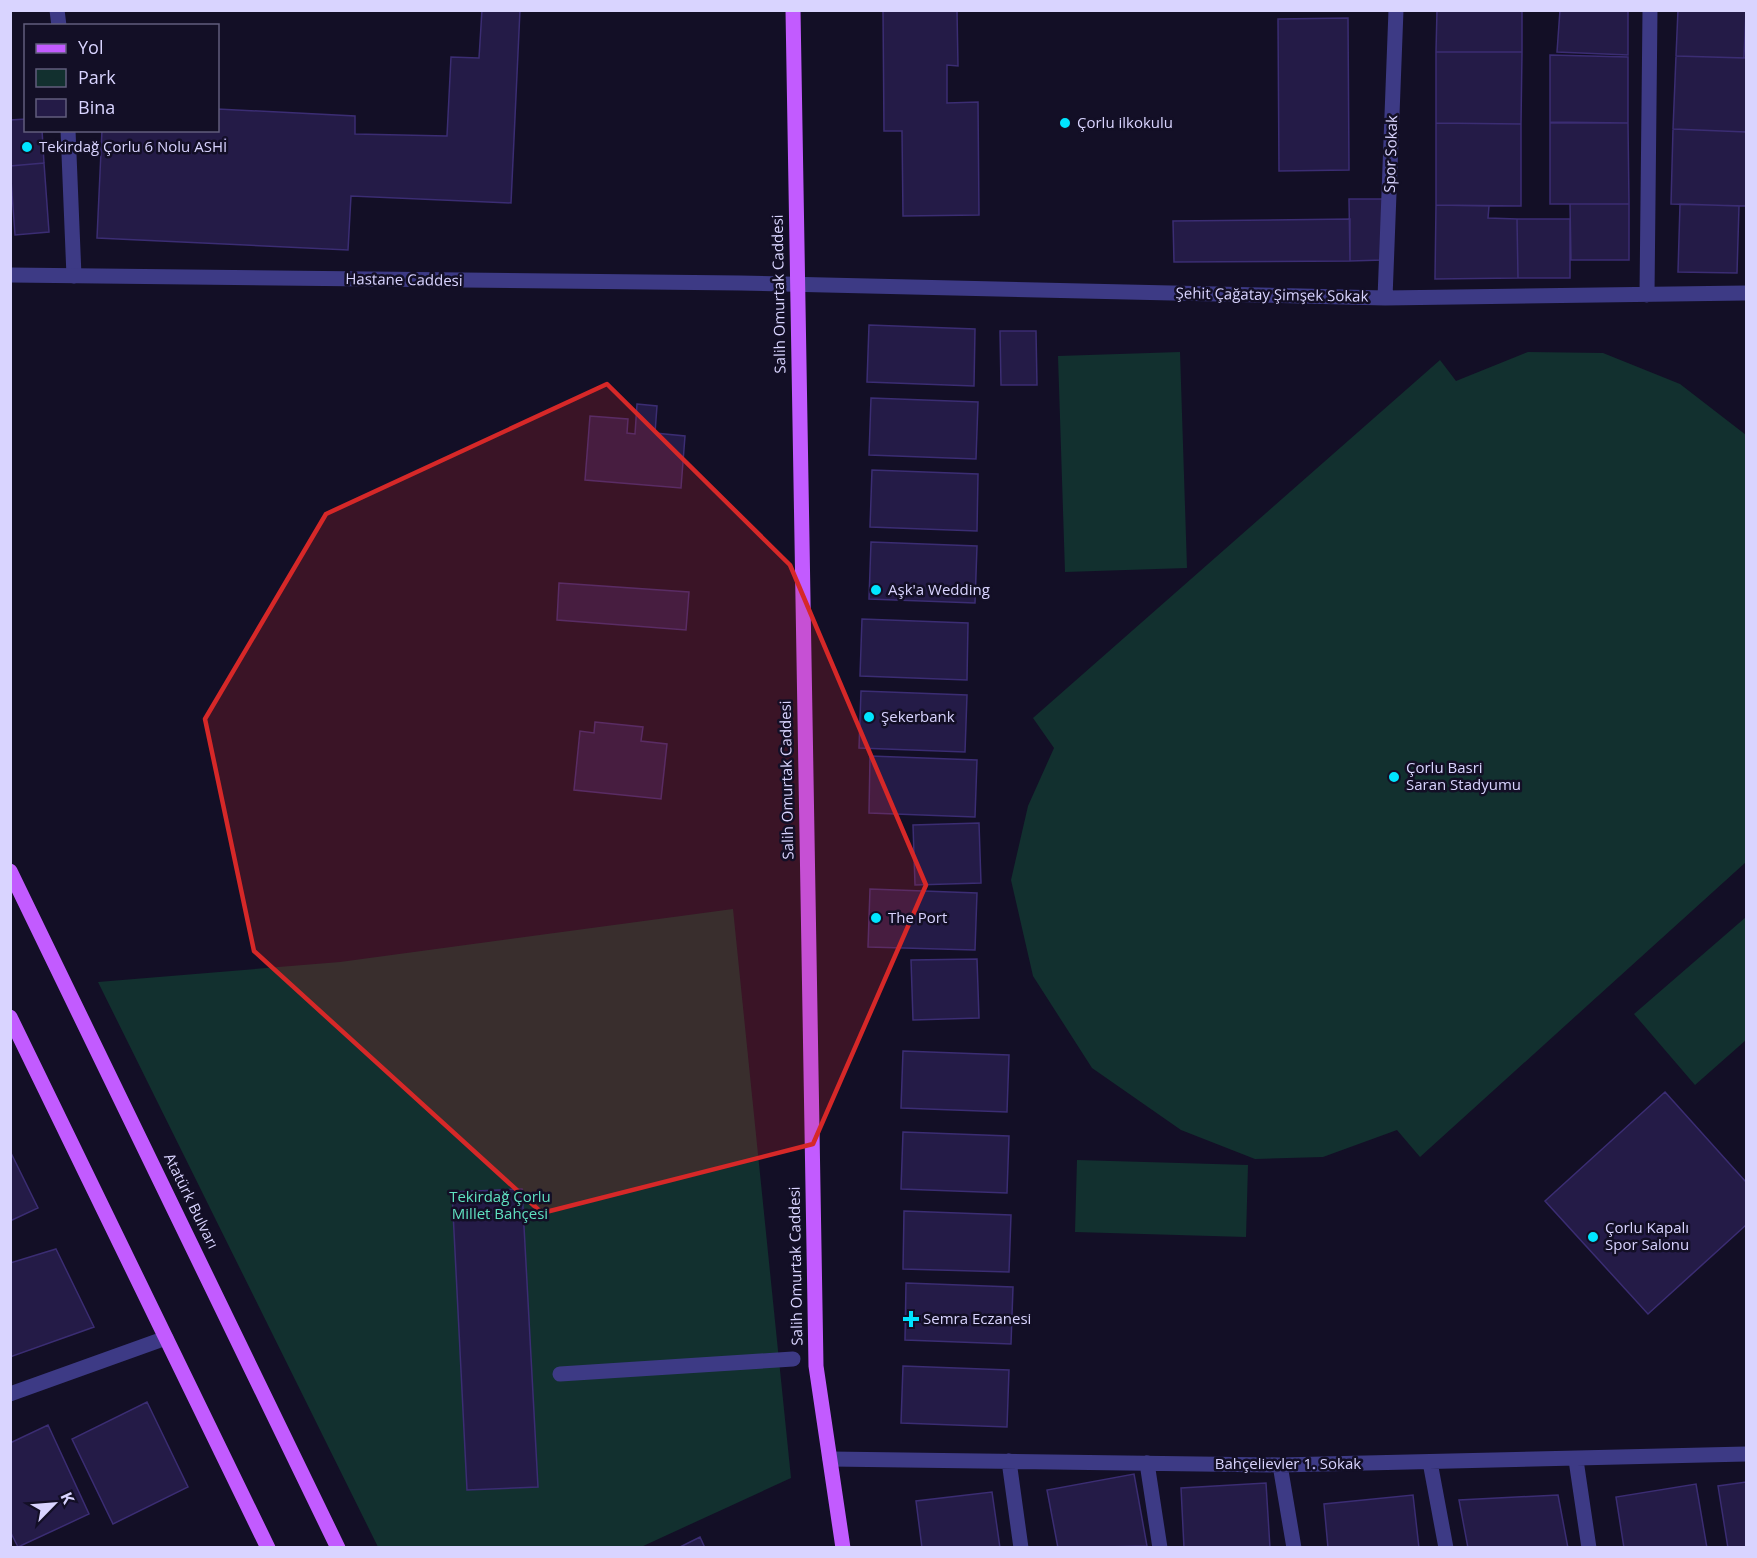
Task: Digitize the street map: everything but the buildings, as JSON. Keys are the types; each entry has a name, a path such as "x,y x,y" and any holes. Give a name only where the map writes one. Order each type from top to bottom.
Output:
{"main road":[{"name":"Salih Omurtak Caddesi","path":"793,10 815,1339 816,1366 843,1548"},
{"name":"Atatürk Bulvarı","path":"10,871 338,1548"},
{"path":"10,1017 268,1548"}],"street":[{"name":"Spor Sokak","path":"1385,297 1396,10"},
{"path":"1647,295 1650,10"},
{"path":"68,132 74,276"},
{"name":"Hastane Caddesi","path":"10,275 797,285"},
{"name":"Şehit Çağatay Şimşek Sokak","path":"797,285 1385,297 1746,293"},
{"path":"10,1394 166,1338"},
{"path":"560,1374 792,1359"},
{"name":"Bahçelievler 1. Sokak","path":"830,1459 1280,1465 1576,1460 1746,1454"},
{"path":"1576,1460 1589,1548"},
{"path":"1009,1461 1021,1548"},
{"path":"1430,1462 1446,1548"},
{"path":"1147,1463 1160,1548"},
{"path":"1280,1465 1294,1548"}],"highlighted area":[{"path":"607,384 790,565 926,885 813,1144 542,1213 254,951 205,719 326,514"}],"green space":[{"path":"1180,352 1187,568 1065,572 1058,356"},
{"name":"Çorlu Basri Saran Stadyumu","path":"1528,352 1603,353 1680,384 1746,435 1746,862 1420,1157 1397,1130 1323,1157 1255,1159 1181,1130 1092,1068 1033,976 1011,880 1028,806 1054,748 1033,718 1440,360 1456,381"},
{"name":"Tekirdağ Çorlu Millet Bahçesi","path":"733,909 791,1478 641,1547 378,1547 98,982 340,962"},
{"path":"1746,917 1746,1040 1695,1085 1634,1014"},
{"path":"1077,1160 1248,1165 1246,1237 1075,1232"}],"place":[{"name":"Çorlu ilkokulu","path":"1065,123"},
{"name":"Tekirdağ Çorlu 6 Nolu ASHİ","path":"27,147"},
{"name":"Aşk'a Wedding","path":"876,590"},
{"name":"Şekerbank","path":"869,717"},
{"name":"Çorlu Basri Saran Stadyumu","path":"1394,777"},
{"name":"The Port","path":"876,918"},
{"name":"Çorlu Kapalı Spor Salonu","path":"1593,1237"},
{"name":"Semra Eczanesi","path":"911,1319"}]}
